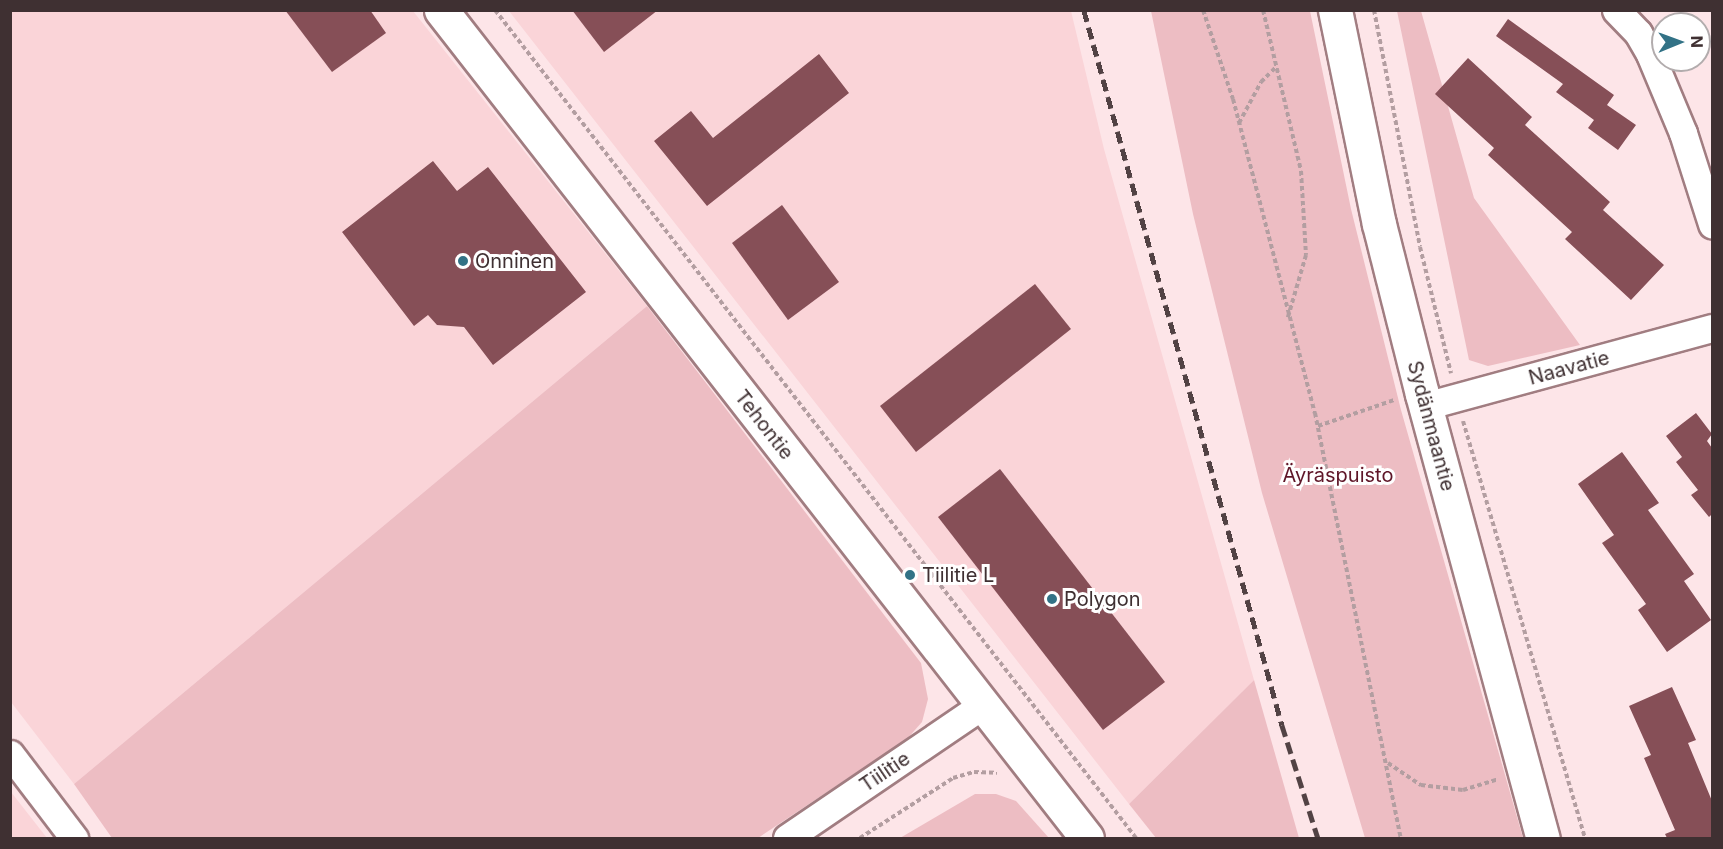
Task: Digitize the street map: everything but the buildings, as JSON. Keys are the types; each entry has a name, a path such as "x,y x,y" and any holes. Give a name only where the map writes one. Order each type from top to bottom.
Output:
{"street":[{"name":"Tehontie","path":"441,10 1087,838"},
{"name":"Sydänmaantie","path":"1335,10 1379,224 1423,400 1543,838"},
{"path":"1616,10 1638,33 1650,54 1683,134 1713,224"},
{"name":"Naavatie","path":"1423,400 1713,328"},
{"name":"Tiilitie","path":"787,838 983,705"},
{"path":"10,754 74,838"}],"path":[{"path":"495,10 1136,838"},
{"path":"1203,10 1239,123 1287,318 1318,426 1401,838"},
{"path":"1263,10 1300,171 1306,255 1287,318"},
{"path":"1374,10 1420,247 1452,377"},
{"path":"1239,123 1261,81 1275,68"},
{"path":"1318,426 1371,405 1423,400"},
{"path":"1462,417 1585,838"},
{"path":"1387,763 1421,785 1463,790 1524,767"},
{"path":"860,838 953,778 974,772 1005,774"}],"shaded area":[{"path":"11,11 413,11 647,306 74,784 11,702"},
{"path":"509,11 1071,11 1104,149 1254,680 1129,804"},
{"path":"11,792 47,838 11,838"}],"green space":[{"name":"Äyräspuisto","path":"1151,11 1310,11 1351,209 1401,410 1523,838 1365,838 1262,493 1193,214"},
{"path":"1397,11 1421,11 1474,198 1580,345 1488,366 1469,360"},
{"path":"647,306 921,663 928,699 922,722 907,739 758,838 112,838 74,784"},
{"path":"1254,680 1299,838 1156,838 1129,804"},
{"path":"975,794 996,794 1016,801 1049,838 900,838"}],"railway":[{"path":"1084,10 1282,725 1318,838"}],"place":[{"name":"Onninen","path":"463,261"},
{"name":"Tiilitie L","path":"910,575"},
{"name":"Polygon","path":"1052,599"}]}
